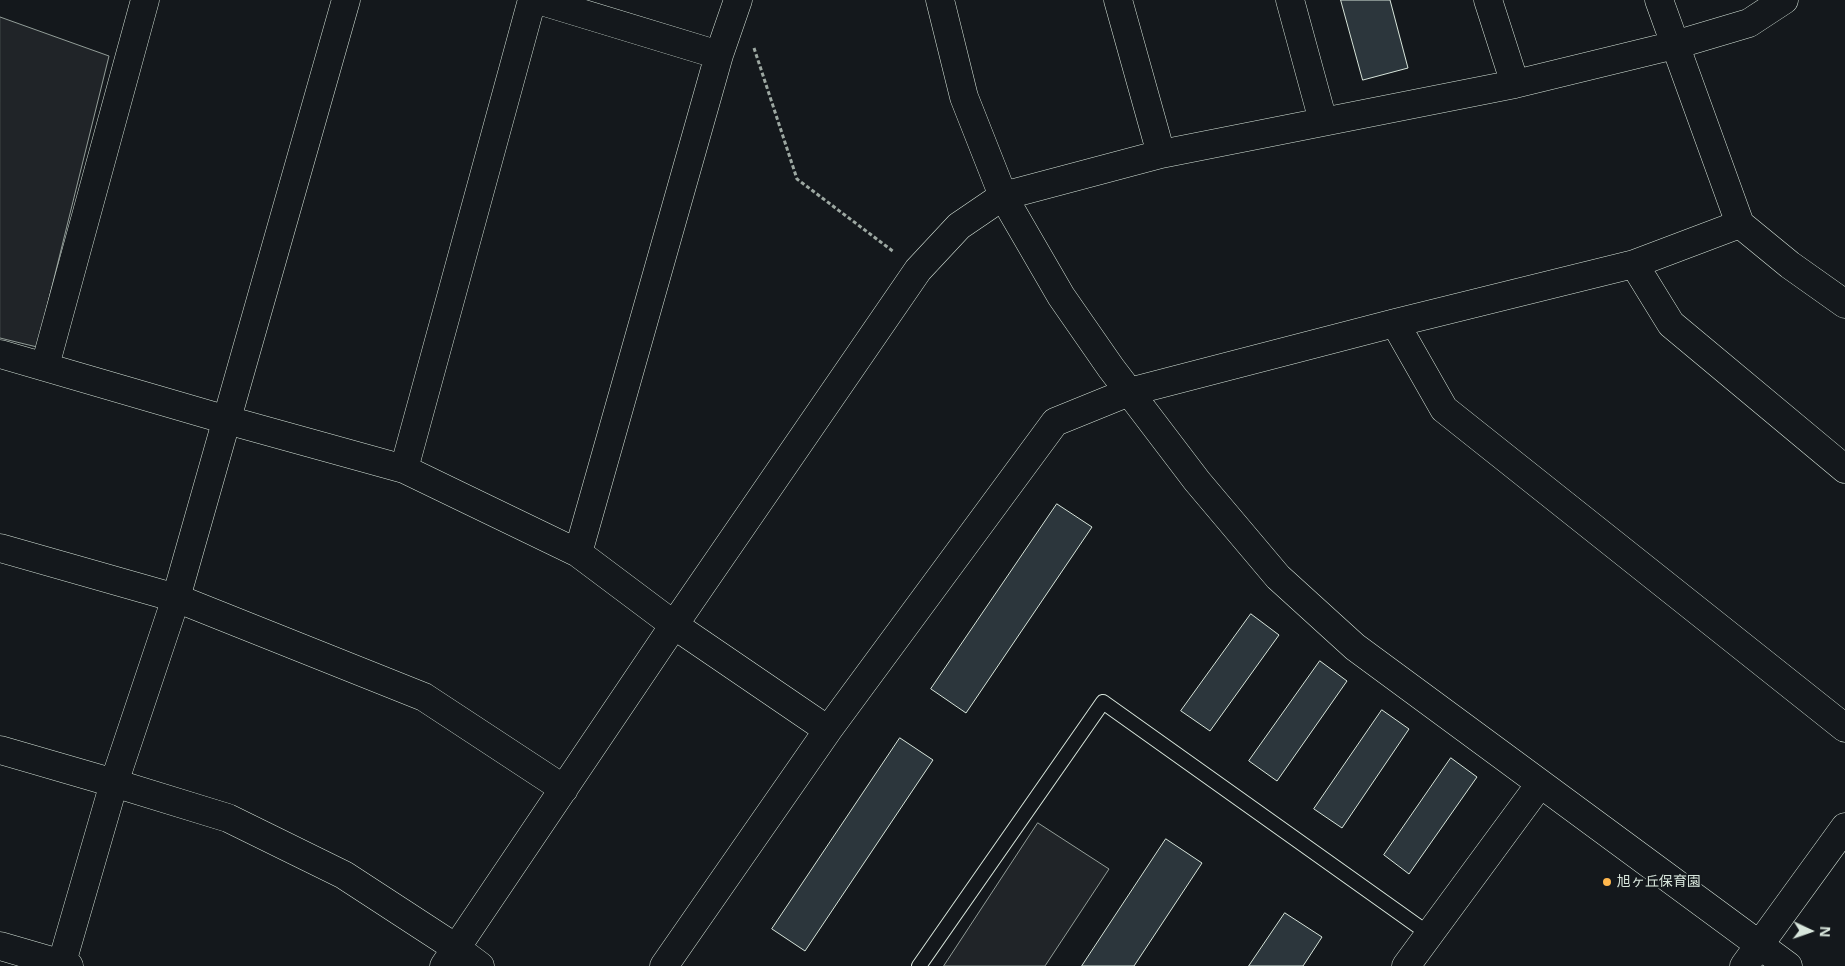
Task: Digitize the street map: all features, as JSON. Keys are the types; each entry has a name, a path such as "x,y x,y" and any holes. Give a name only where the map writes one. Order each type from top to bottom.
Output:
{"street":[{"path":"45,366 145,0"},
{"path":"0,946 64,965 114,782 176,598 346,0"},
{"path":"404,469 532,0"},
{"path":"538,0 719,55"},
{"path":"578,552 719,55 738,0"},
{"path":"940,0 964,97 1003,196 1061,296 1129,392 1197,481 1278,577 1355,647 1788,966"},
{"path":"1118,0 1161,154"},
{"path":"1290,0 1323,121"},
{"path":"1488,0 1515,84"},
{"path":"1659,0 1740,224 1790,265 1845,304"},
{"path":"450,957 674,625 918,270 959,226 1003,196 1161,154 1515,84 1676,45 1749,24 1784,0"},
{"path":"664,966 828,730 1055,422 1129,392 1395,323 1634,264 1740,224"},
{"path":"1634,264 1671,324 1845,469"},
{"path":"1395,323 1444,409 1845,728"},
{"path":"0,354 404,469 578,552 674,625 828,730"},
{"path":"0,548 176,598 424,697 564,789"},
{"path":"0,750 114,782 228,818 344,875 450,957 480,966"},
{"path":"1406,966 1540,784"},
{"path":"1744,966 1845,827"}],"lane":[{"path":"919,966 1103,702 1429,934"}],"path":[{"path":"754,47 797,179 918,270"}],"shaded area":[{"path":"0,17 109,56 37,347 0,338"},
{"path":"1038,823 1109,869 1045,966 944,966"}],"building":[{"path":"1341,0 1390,0 1408,68 1363,80"},
{"path":"1057,504 1092,527 966,713 931,689"},
{"path":"1251,614 1279,635 1210,731 1181,711"},
{"path":"1320,661 1347,681 1277,781 1249,761"},
{"path":"1382,710 1409,729 1342,828 1314,809"},
{"path":"900,738 933,760 805,951 772,929"},
{"path":"1451,758 1477,777 1409,874 1384,855"},
{"path":"1166,839 1202,863 1134,966 1082,966"},
{"path":"1285,913 1322,937 1303,966 1249,966"}],"place":[{"name":"旭ヶ丘保育園","path":"1607,882"}]}
